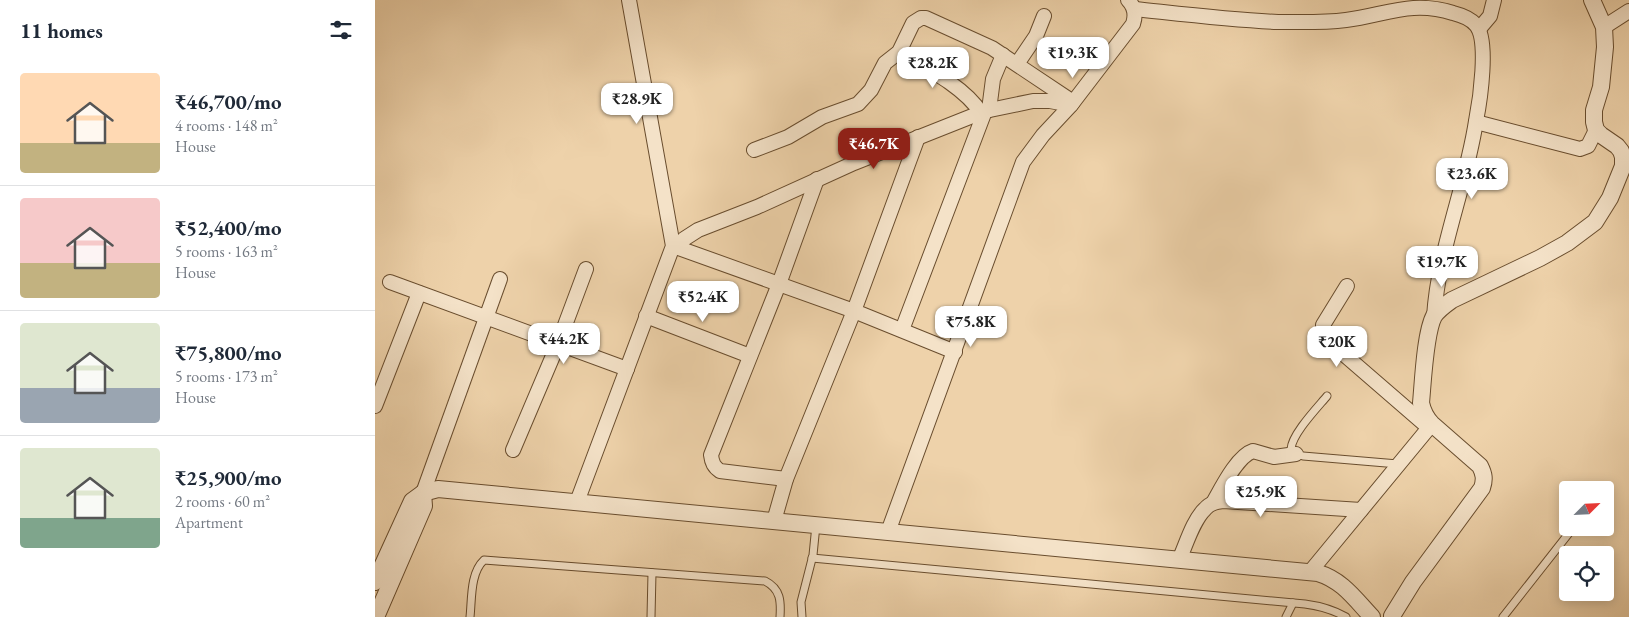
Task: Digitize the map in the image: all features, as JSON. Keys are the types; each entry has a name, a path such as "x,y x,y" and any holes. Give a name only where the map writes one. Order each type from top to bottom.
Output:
{"street":[{"path":"629,0 676,247"},
{"path":"1479,29 1489,16 1495,0"},
{"path":"1434,317 1443,306 1452,300 1567,243 1595,222 1610,198 1623,166 1623,147 1601,135 1594,122 1594,110 1601,87 1605,47 1604,26 1592,0"},
{"path":"888,532 1023,162 1043,134 1072,103 1133,24 1135,18 1131,4 1252,21 1315,23 1346,20 1393,5 1413,6 1436,8 1469,19 1479,29 1483,47 1476,122 1439,280 1434,317 1426,351 1421,403 1431,426"},
{"path":"1604,26 1629,11"},
{"path":"1017,64 1036,36 1044,16"},
{"path":"754,150 789,137 822,117 858,104 871,90 885,63 899,52 913,23 921,18 927,18 991,48 1072,103"},
{"path":"899,52 965,92 985,111"},
{"path":"902,330 985,111 993,79 1003,55"},
{"path":"577,502 646,316 676,247 684,239 697,230 757,207 817,179 985,111 1033,101 1072,103"},
{"path":"1476,122 1580,149 1588,146 1597,130"},
{"path":"774,521 785,480 854,311 918,137"},
{"path":"785,480 720,471 712,461 711,455 779,284 817,179"},
{"path":"676,247 854,311 955,352"},
{"path":"513,450 586,269"},
{"path":"376,617 424,506 423,493 500,279"},
{"path":"390,282 627,369"},
{"path":"1347,286 1323,325 1325,338 1480,466 1484,473 1482,488 1388,616"},
{"path":"375,406 419,293"},
{"path":"646,316 750,356"},
{"path":"1310,572 1431,426"},
{"path":"1213,503 1235,467 1249,452 1253,451 1273,457 1296,454"},
{"path":"375,582 412,501 423,493 438,489 1310,572 1330,577 1339,582 1372,617"},
{"path":"1179,560 1197,519 1205,508 1213,503 1223,501 1361,510"}],"lane":[{"path":"1327,396 1291,444 1291,449 1296,454 1399,464"},
{"path":"803,617 801,602 812,558 816,525"},
{"path":"1503,617 1567,536"},
{"path":"812,558 1293,603 1323,607 1346,617"},
{"path":"470,617 476,573 479,565 484,560 765,581 772,584 777,591 781,602 779,617"},
{"path":"651,617 652,573"},
{"path":"1286,617 1293,603"}]}
